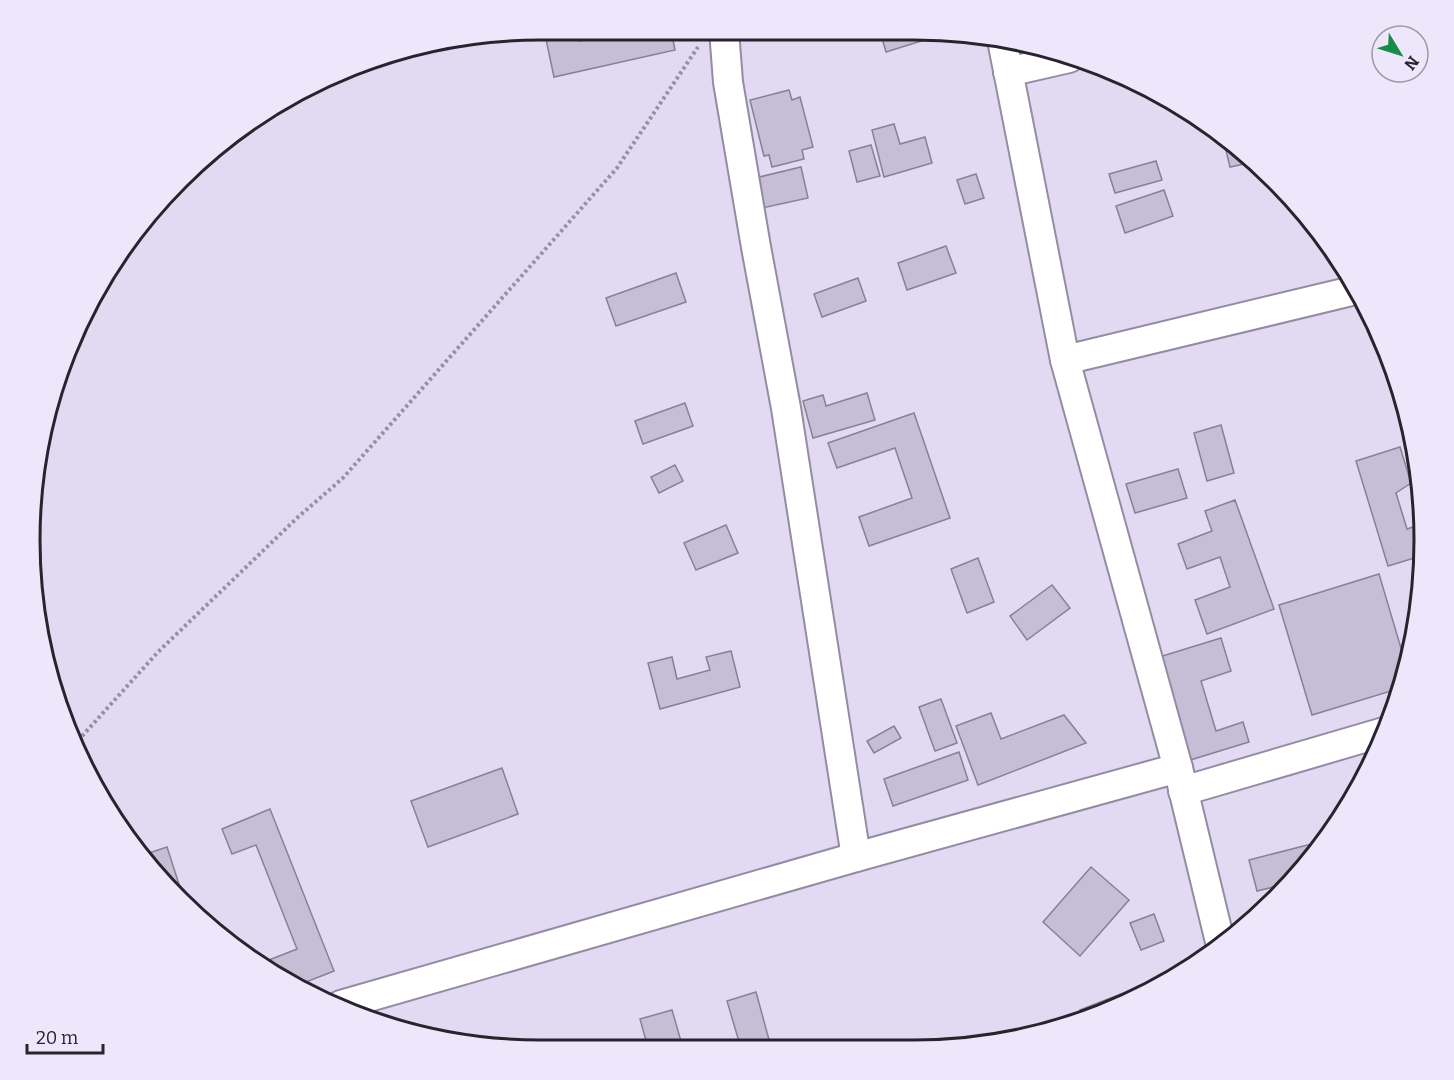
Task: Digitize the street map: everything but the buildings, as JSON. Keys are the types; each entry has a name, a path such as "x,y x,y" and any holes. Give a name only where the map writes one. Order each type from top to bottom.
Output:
{"street":[{"path":"715,40 728,82 788,420 856,857"},
{"path":"1004,49 1065,360 1180,780 1218,936"},
{"path":"1008,72 1055,61"},
{"path":"1065,360 1348,292"},
{"path":"351,1002 856,857 1373,734"}],"path":[{"path":"81,737 158,652 297,518 343,477 617,168 709,40"}]}
